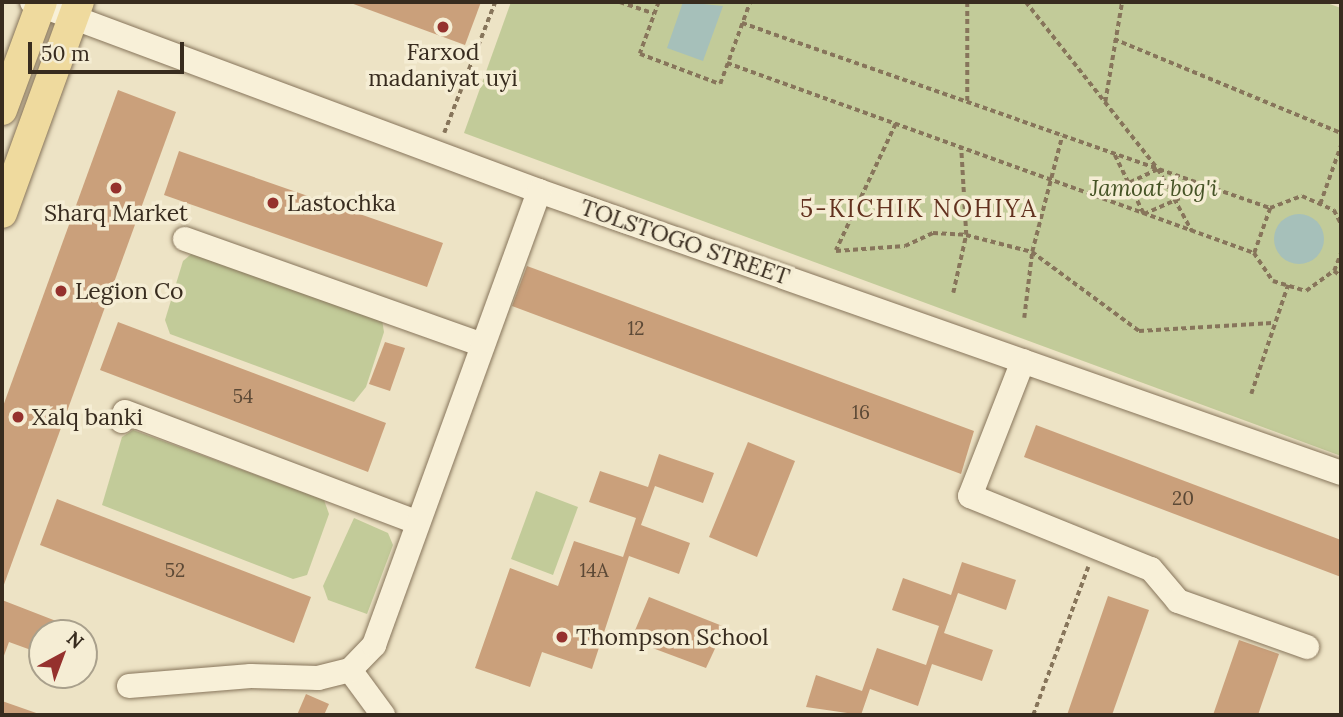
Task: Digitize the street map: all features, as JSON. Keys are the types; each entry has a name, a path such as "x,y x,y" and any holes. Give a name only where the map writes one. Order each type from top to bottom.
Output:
{"main road":[{"path":"2,110 39,3"},
{"path":"2,213 76,8"}],"street":[{"name":"TOLSTOGO STREET","path":"39,3 76,8 538,191 1341,472"},
{"path":"129,686 251,676 318,678 350,670 374,645 538,191"},
{"path":"185,240 483,345"},
{"path":"1023,362 970,496 1151,569 1178,601 1307,647"},
{"path":"122,421 125,412 418,523"},
{"path":"350,670 383,715"}],"path":[{"path":"438,152 495,2"},
{"path":"620,2 654,14"},
{"path":"659,2 640,54 720,84 750,2"},
{"path":"967,2 967,102"},
{"path":"1026,2 1158,169 1177,199 1192,231"},
{"path":"1105,102 1122,2"},
{"path":"742,23 1270,208 1302,196 1334,210 1341,224"},
{"path":"1114,39 1341,133"},
{"path":"727,63 1254,253 1273,281 1306,291 1335,271 1341,253"},
{"path":"897,124 836,251 905,246 933,233 966,235 1032,252 1139,331 1275,323"},
{"path":"1024,318 1032,252 1062,136"},
{"path":"1320,204 1341,145"},
{"path":"953,293 966,235 961,147"},
{"path":"1114,153 1144,214"},
{"path":"1099,197 1158,169"},
{"path":"1144,214 1207,186"},
{"path":"1254,253 1270,208"},
{"path":"1335,271 1341,276"},
{"path":"1251,394 1288,285"},
{"path":"1033,715 1096,546"}],"green space":[{"name":"Jamoat bog'i","path":"511,2 1324,2 1341,8 1341,456 464,133"},
{"path":"196,250 382,320 384,332 366,387 354,402 170,334 165,320 183,261"},
{"path":"133,430 324,500 329,514 307,575 293,579 102,505 122,437"},
{"path":"536,491 578,507 553,575 511,559"},
{"path":"354,518 388,533 393,545 367,614 328,600 323,586"}],"water":[{"path":"683,2 723,6 703,61 667,48"},
{"path":"1299,214 1317,221 1324,239 1317,257 1299,264 1281,257 1274,239 1281,221"}],"building":[{"name":"Farxod madaniyat uyi","path":"348,2 481,2 465,45"},
{"path":"118,90 176,112 2,590 2,409"},
{"path":"179,151 443,243 427,287 164,195"},
{"path":"527,266 974,431 961,474 512,306"},
{"path":"118,322 386,423 368,472 100,370"},
{"path":"385,342 405,348 390,391 369,384"},
{"path":"1036,425 1341,540 1341,577 1024,457"},
{"path":"748,442 795,461 757,557 709,537"},
{"name":"Thompson School","path":"659,454 714,473 703,503 655,486 641,525 690,543 679,574 629,556 592,669 542,652 530,687 475,668 510,568 558,586 574,541 623,557 636,518 589,502 600,471 648,487"},
{"path":"57,499 311,597 294,643 40,545"},
{"path":"962,562 1016,580 1006,610 958,593 944,633 993,650 982,681 932,664 918,706 870,689 861,715 806,707 816,675 862,691 877,648 926,665 939,626 892,610 903,578 951,595"},
{"path":"1108,596 1149,610 1112,715 1067,715"},
{"path":"649,597 725,627 706,668 631,640"},
{"path":"2,600 51,619 28,619 28,649 9,642 2,661"},
{"path":"1239,640 1279,654 1258,715 1213,715"},
{"path":"306,694 329,704 324,715 297,715"},
{"path":"2,701 42,715 2,715"}],"place":[{"name":"Farxod madaniyat uyi","path":"443,27"},
{"name":"Sharq Market","path":"116,188"},
{"name":"Lastochka","path":"273,203"},
{"name":"Legion Co","path":"61,291"},
{"name":"Xalq banki","path":"18,417"},
{"name":"Thompson School","path":"562,637"}],"district":[{"name":"5-KICHIK NOHIYA","path":"919,209"}]}
